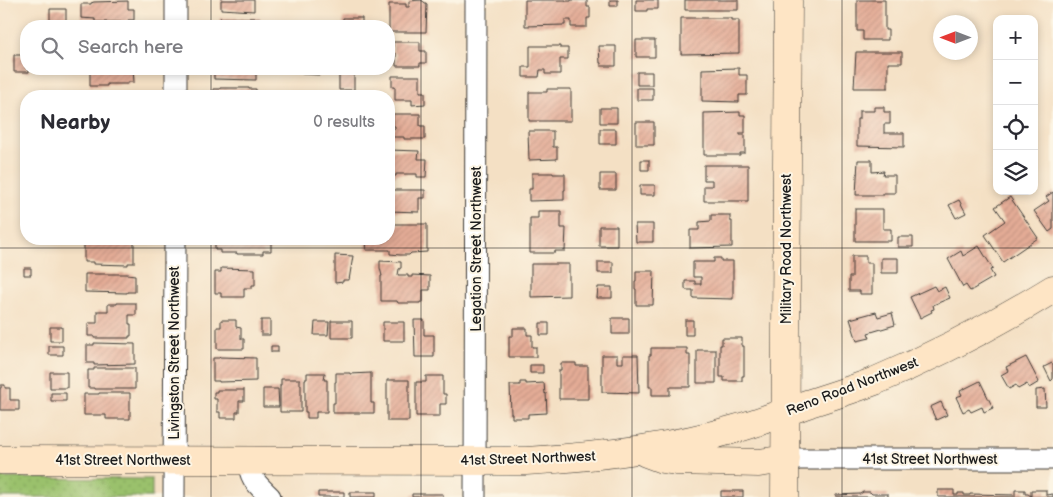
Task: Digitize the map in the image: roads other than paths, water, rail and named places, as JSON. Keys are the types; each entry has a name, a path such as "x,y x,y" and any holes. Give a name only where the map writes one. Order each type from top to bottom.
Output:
{"main road":[{"name":"Military Road Northwest","path":"785,497 788,0"},
{"name":"Reno Road Northwest","path":"638,450 736,429 873,381 926,358 993,324 1053,289"},
{"path":"749,424 779,448 786,459"},
{"name":"41st Street Northwest","path":"0,460 248,459 475,461 562,459 638,450 671,461 759,463 786,459"}],"street":[{"path":"176,0 176,20"},
{"name":"Legation Street Northwest","path":"475,497 476,0"},
{"path":"176,75 176,90"},
{"name":"Livingston Street Northwest","path":"174,497 175,245"},
{"path":"248,459 252,479 270,497"},
{"name":"41st Street Northwest","path":"786,459 1053,459"}]}
